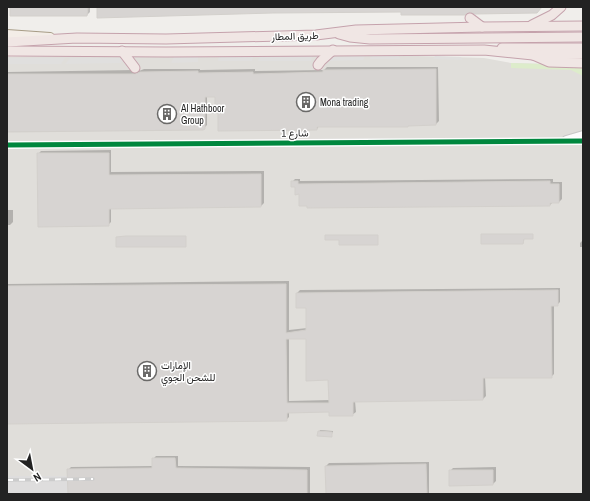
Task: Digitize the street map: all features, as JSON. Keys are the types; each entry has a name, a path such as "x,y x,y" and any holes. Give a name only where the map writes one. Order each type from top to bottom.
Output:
{"highway":[{"path":"528,26 545,19 561,7"},
{"path":"470,18 482,26"},
{"name":"طريق المطار","path":"7,42 57,39 172,39 335,33 356,30 482,26 583,26"},
{"path":"335,33 361,38 583,37"},
{"path":"484,50 517,47 583,48"},
{"path":"318,66 320,61 334,50"},
{"name":"طريق المطار","path":"7,51 484,50 533,55 583,54"},
{"path":"122,51 134,68"},
{"path":"533,55 549,62 581,64"}],"main road":[{"path":"7,34 57,39"},
{"path":"7,54 45,50"}],"street":[{"path":"556,141 583,134"},
{"name":"شارع 1","path":"7,145 583,142"}],"shaded area":[{"path":"320,53 484,58 511,63 583,65 583,494 7,494 7,57"},
{"path":"219,56 253,56 252,61 218,61"},
{"path":"260,56 312,56 311,61 258,61"},
{"path":"365,56 363,60 330,61 333,57"},
{"path":"371,56 399,56 400,59 370,59"},
{"path":"435,56 461,57 462,60 433,59"},
{"path":"174,57 198,57 198,62 171,63"},
{"path":"7,58 65,58 61,64 7,64"},
{"path":"70,58 124,58 121,63 65,64"}],"green space":[{"path":"511,63 576,65 583,69 583,76 571,70 511,68"}],"pier":[{"path":"7,476 93,476 93,494 7,494"}],"building":[{"path":"10,7 88,7 87,16 10,16"},
{"path":"97,7 542,7 537,13 475,14 470,12 465,15 401,15 401,12 273,13 97,18"},
{"path":"436,69 436,125 408,127 317,127 317,130 218,131 218,108 215,109 215,97 205,97 205,129 203,130 7,132 7,74 135,74 140,72 198,71 198,73 253,72 253,74 323,72 323,70"},
{"path":"37,153 109,153 109,175 261,174 261,207 109,209 109,226 38,227"},
{"path":"291,181 298,181 298,184 550,181 550,184 559,184 559,203 550,203 550,206 307,208 307,206 299,206 299,194 295,195 295,187 291,187"},
{"path":"481,234 533,234 533,239 524,239 523,244 481,244"},
{"path":"325,235 378,235 378,245 339,245 339,240 325,240"},
{"path":"186,236 186,247 116,247 116,237"},
{"path":"286,284 286,333 306,330 306,308 296,308 296,293 558,290 558,306 551,306 552,378 483,378 483,400 353,402 353,416 329,416 329,412 287,413 287,421 7,424 7,286","holes":["286,339 306,339 306,381 328,380 329,403 287,403"]},
{"path":"318,431 332,432 332,437 317,436"},
{"path":"152,458 175,458 176,468 307,470 307,494 68,494 67,469 152,468"},
{"path":"426,464 427,494 326,494 325,466"},
{"path":"449,470 493,470 493,485 449,486"}],"railway":[{"path":"7,480 93,479"}],"cycle path":[{"path":"7,145 583,141"}],"place":[{"name":"Mona trading","path":"306,102"},
{"name":"Al Hathboor Group","path":"167,114"},
{"name":"الإمارات للشحن الجوي","path":"147,371"}]}
